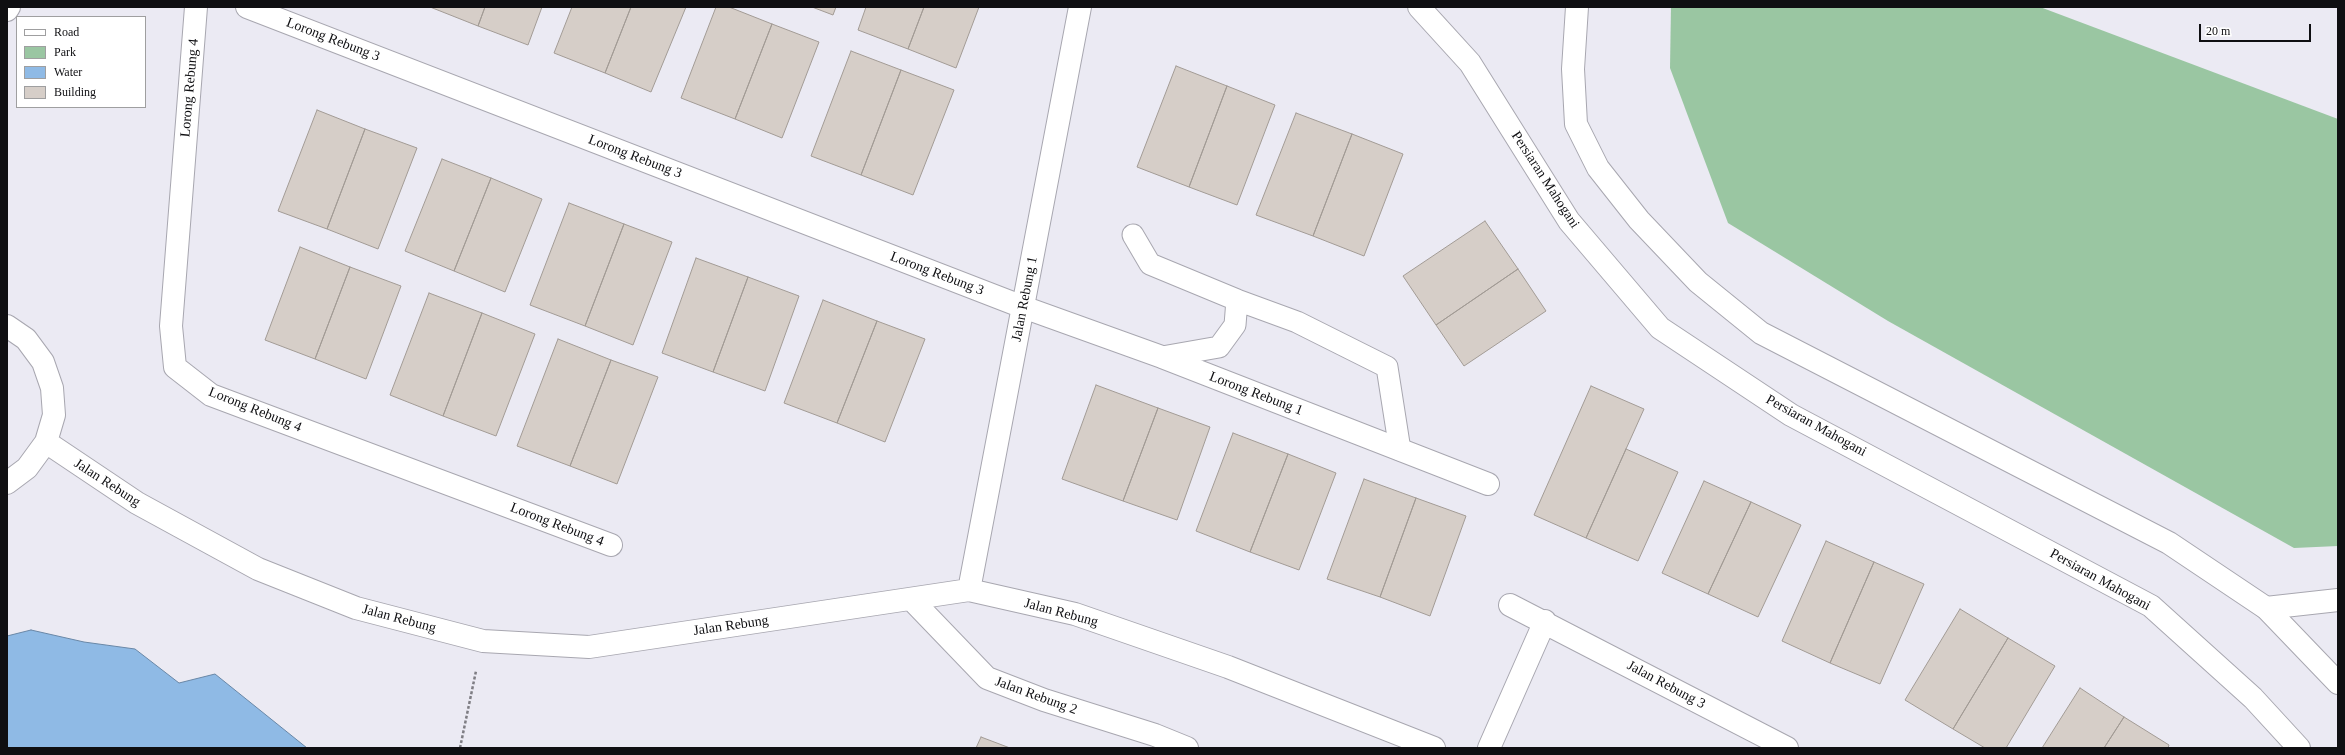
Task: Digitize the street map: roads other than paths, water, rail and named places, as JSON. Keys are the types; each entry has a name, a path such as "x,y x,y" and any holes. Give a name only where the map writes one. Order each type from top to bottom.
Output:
{"street":[{"name":"Lorong Rebung 4","path":"196,7 171,326 175,367 211,395 610,545"},
{"name":"Lorong Rebung 3","path":"247,7 1023,308"},
{"name":"Jalan Rebung 1","path":"969,590 1080,7"},
{"name":"Persiaran Mahogani","path":"1419,7 1470,63 1569,221 1660,328 1791,415 2151,606 2253,698 2299,748"},
{"path":"1577,7 1573,69 1576,124 1598,168 1639,220 1698,282 1761,333 2169,543 2266,608 2338,683"},
{"name":"Lorong Rebung 1","path":"1023,308 1162,357 1488,484"},
{"path":"7,326 26,339 43,362 52,388 54,415 46,442 27,468 7,482"},
{"name":"Jalan Rebung","path":"46,442 137,503 258,569 356,608 483,641 589,647 912,600 969,590 1075,614 1228,667 1434,748"},
{"name":"Jalan Rebung 2","path":"912,600 987,678 1044,700 1187,748"},
{"path":"2266,608 2338,600"},
{"name":"Jalan Rebung 3","path":"1510,604 1787,748"},
{"path":"1489,748 1545,621"}],"lane":[{"path":"1133,235 1150,264 1237,300 1297,322 1386,368 1400,450"},
{"path":"1162,357 1219,347 1235,325 1237,300"}],"water":[{"path":"31,630 84,642 135,649 179,683 215,674 307,748 7,748 7,636"}]}
